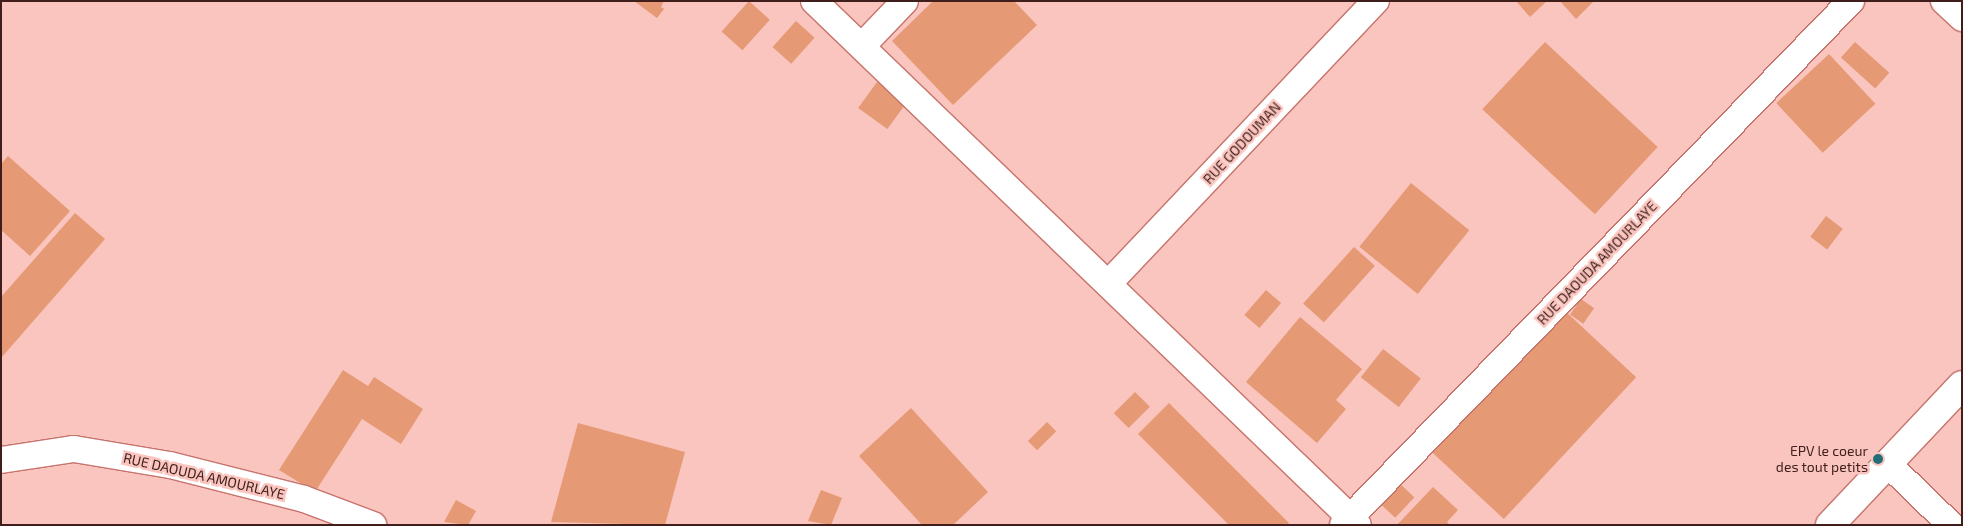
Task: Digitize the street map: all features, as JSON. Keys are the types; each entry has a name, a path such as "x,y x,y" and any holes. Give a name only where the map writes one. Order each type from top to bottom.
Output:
{"street":[{"path":"814,1 1108,284 1351,522"},
{"path":"862,46 905,1"},
{"name":"RUE GODOUMAN","path":"1108,284 1376,1"},
{"name":"RUE DAOUDA AMOURLAYE","path":"1351,522 1851,1"},
{"path":"1944,1 1962,18"},
{"path":"1830,525 1962,384"},
{"name":"RUE DAOUDA AMOURLAYE","path":"1,460 74,449 170,465 304,499 373,525"},
{"path":"1887,463 1951,525"}],"building":[{"path":"634,1 664,1 661,7 664,9 657,18"},
{"path":"749,1 770,20 742,50 722,31"},
{"path":"933,1 1014,1 1037,25 953,105 892,41"},
{"path":"1516,1 1547,1 1530,17"},
{"path":"1560,1 1594,1 1576,19"},
{"path":"796,21 815,38 791,64 773,47"},
{"path":"1545,42 1658,147 1595,214 1482,109"},
{"path":"1855,42 1889,73 1875,88 1841,58"},
{"path":"1829,54 1875,104 1823,153 1776,103"},
{"path":"877,82 906,103 887,129 858,108"},
{"path":"8,156 70,211 30,256 1,230 1,164"},
{"path":"1411,183 1469,230 1418,294 1359,247"},
{"path":"75,213 105,239 1,358 1,297"},
{"path":"1826,216 1843,229 1827,249 1810,237"},
{"path":"1354,247 1375,266 1324,322 1303,303"},
{"path":"1266,290 1281,303 1259,328 1244,315"},
{"path":"1581,299 1594,308 1583,324 1570,315"},
{"path":"1563,309 1636,377 1504,519 1431,451"},
{"path":"1300,317 1362,369 1336,400 1346,409 1317,443 1246,382"},
{"path":"1383,349 1421,379 1399,407 1361,377"},
{"path":"343,370 368,386 374,377 423,409 401,444 362,419 315,492 279,470"},
{"path":"1135,392 1150,407 1129,428 1114,413"},
{"path":"1169,403 1289,523 1287,525 1229,525 1138,434"},
{"path":"911,408 988,492 953,525 922,525 859,456"},
{"path":"1047,422 1056,431 1037,450 1028,441"},
{"path":"578,423 685,452 665,525 551,522"},
{"path":"1399,483 1414,497 1395,518 1380,503"},
{"path":"1433,487 1458,510 1447,522 1450,525 1397,525"},
{"path":"821,490 842,498 831,525 808,521"},
{"path":"456,500 476,511 468,525 444,522"}],"place":[{"name":"EPV le coeur des tout petits","path":"1878,459"}]}
